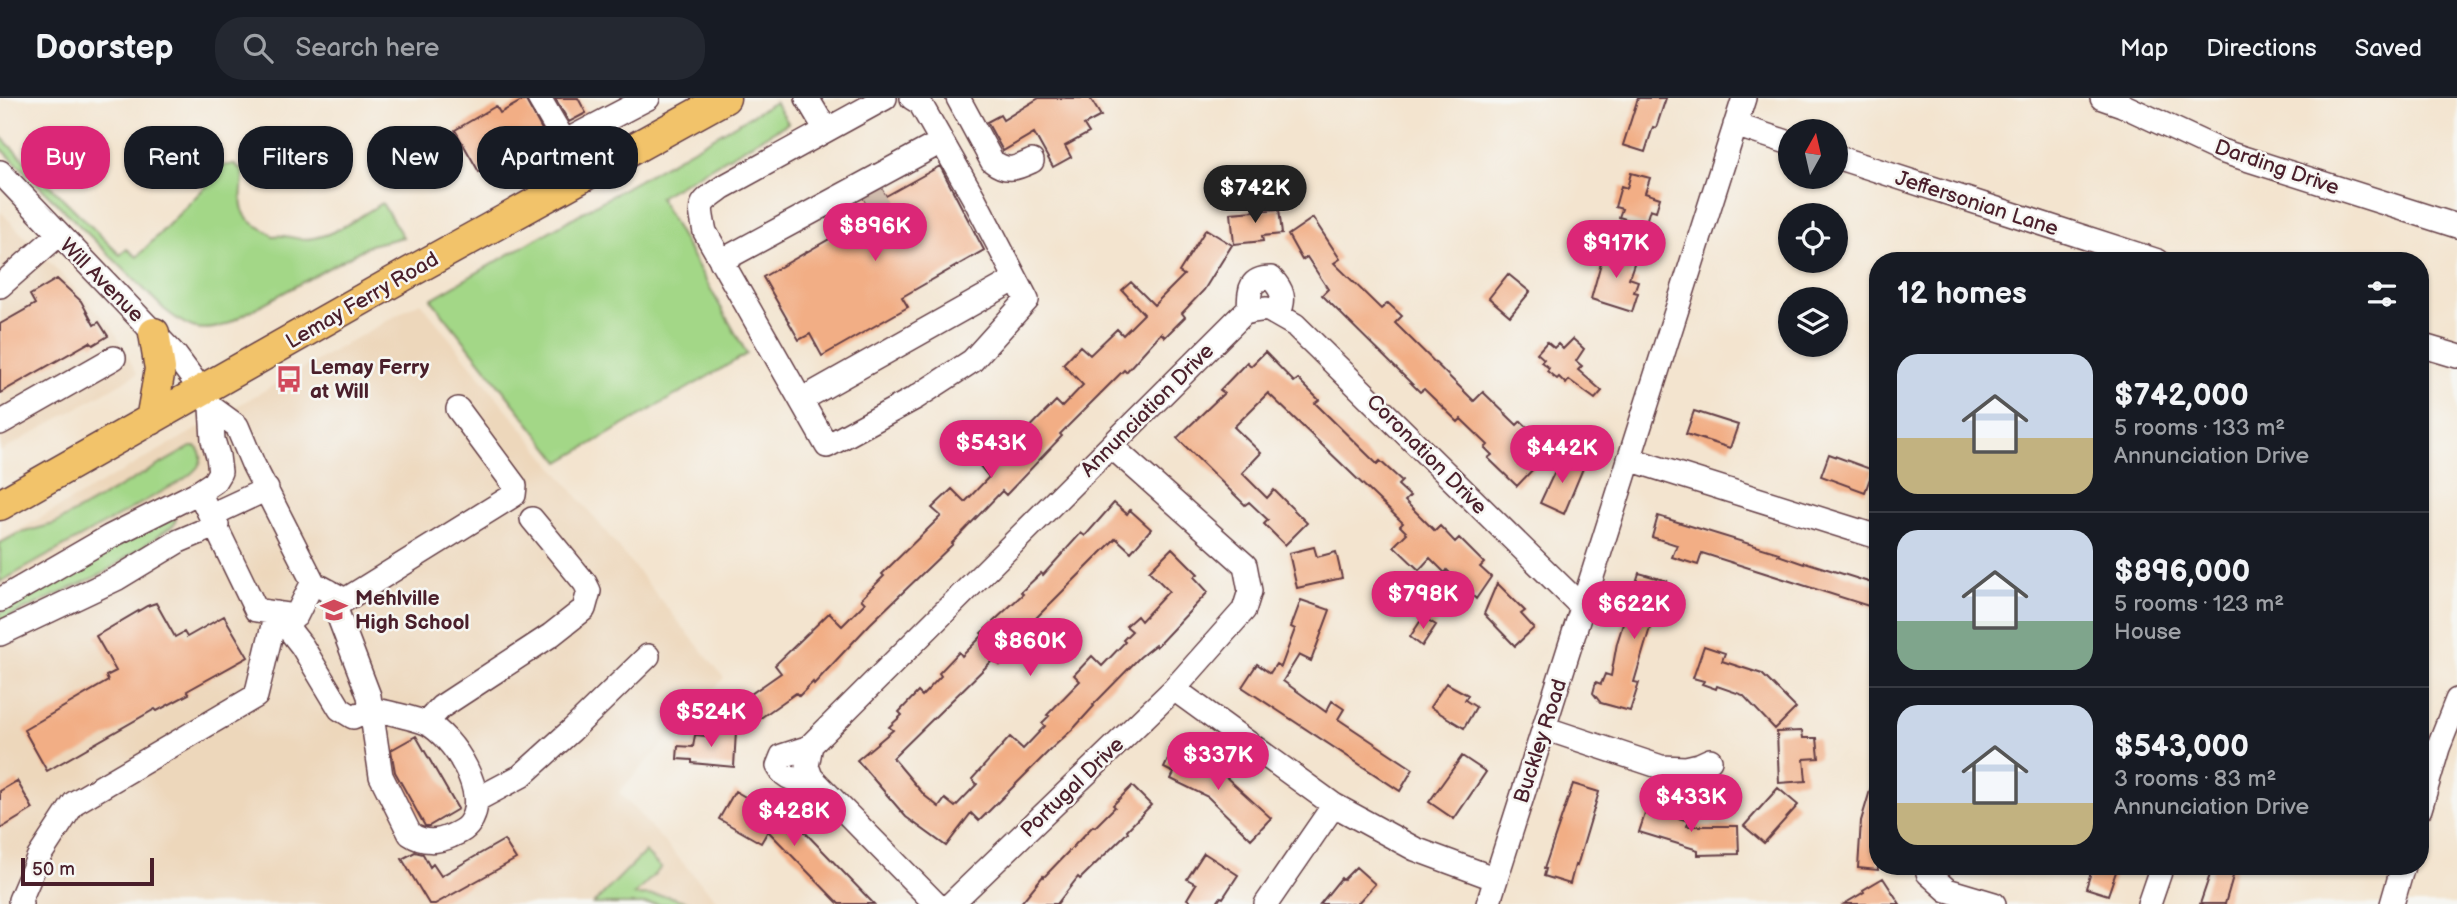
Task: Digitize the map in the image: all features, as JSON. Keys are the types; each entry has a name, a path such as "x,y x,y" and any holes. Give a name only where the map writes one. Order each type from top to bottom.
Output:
{"main road":[{"name":"Lemay Ferry Road","path":"638,140 692,106 725,98"},
{"name":"Lemay Ferry Road","path":"0,505 151,420 207,399 560,189"},
{"path":"151,420 160,369 154,333"}],"street":[{"path":"539,98 555,126"},
{"path":"595,126 649,98"},
{"path":"807,98 826,130"},
{"path":"885,98 723,187 704,201 700,208 705,232 827,446 915,398 972,361 1027,300 920,103 912,98"},
{"path":"958,98 992,162 1012,170 1032,162"},
{"name":"Buckley Road","path":"1488,904 1744,98"},
{"name":"Darding Drive","path":"2102,98 2221,150 2457,226"},
{"path":"1735,125 1778,139"},
{"path":"721,261 941,142"},
{"name":"Jeffersonian Lane","path":"1848,161 2130,252"},
{"path":"841,196 858,205 891,187 899,165"},
{"name":"Will Avenue","path":"0,172 154,333 207,399 237,426 267,489 321,586 346,638 364,681 372,709 380,776 410,834 435,841 446,838 469,825 475,808"},
{"path":"0,286 58,235"},
{"path":"801,400 1016,279"},
{"name":"Annunciation Drive","path":"936,904 811,765 1111,446 1245,312 1264,312"},
{"name":"Coronation Drive","path":"1264,312 1296,325 1582,607"},
{"path":"2429,348 2457,356"},
{"path":"0,423 114,358"},
{"path":"0,600 109,537 214,482 220,472 207,399"},
{"path":"199,492 256,610 296,616 321,586 345,600 514,495 515,486 458,409"},
{"name":"Portugal Drive","path":"951,904 1174,689 1244,610 1250,591 1245,565 1111,446"},
{"path":"1629,459 1869,534"},
{"path":"0,634 118,578 267,489"},
{"path":"426,723 441,706 551,635 584,609 589,592 585,583 532,519"},
{"path":"276,613 302,646 340,709 353,716 372,709 426,723 449,742 469,772 475,808 521,776 648,656"},
{"path":"21,904 20,900 38,858 74,803 256,696 276,613"},
{"path":"1174,689 1334,805 1415,849 1496,879"},
{"path":"2429,745 2457,700"},
{"path":"1544,728 1661,767 1686,768 1710,760"},
{"path":"1266,904 1334,805"},
{"path":"1930,875 1947,890 1994,904"},
{"path":"2149,904 2159,875"},
{"path":"2392,904 2400,875"}],"shaded area":[{"path":"0,211 113,328 137,374 0,452"},
{"name":"Mehlville High School","path":"420,302 724,678 619,792 720,904 0,904 0,541"}],"green space":[{"path":"775,102 788,123 659,197 747,354 560,462 431,299 623,189 638,189 638,180"},
{"path":"0,136 21,157 21,168 0,147"},
{"path":"234,164 238,168 238,189 242,189 244,212 254,224 273,236 306,239 326,234 346,226 382,203 403,237 370,245 216,328 193,327 165,310 43,189 53,189 120,255 127,249 137,257 203,189 224,189 224,166"},
{"path":"191,447 196,447 200,452 201,462 186,478 0,582 0,543 17,534 54,524"},
{"path":"170,516 176,519 174,525 102,574 0,621 0,613"},
{"path":"645,852 661,868 634,895 668,896 694,904 593,904"}],"building":[{"path":"555,98 578,98 586,113 569,122"},
{"path":"1039,98 1090,98 1101,116 1084,125 1089,133 1065,146 1071,157 1053,167 1034,133 1003,151 987,122 1000,115 1003,120"},
{"path":"1638,98 1666,98 1645,152 1623,145"},
{"path":"525,99 540,126 477,126 477,168 463,144 462,126 496,106 500,113"},
{"path":"940,166 984,250 902,297 908,307 822,356 810,334 799,340 763,277 873,214 864,199 882,190 886,196"},
{"path":"1631,173 1650,178 1645,193 1660,198 1656,211 1650,209 1645,225 1619,217 1622,209 1615,207 1621,186 1627,188"},
{"path":"1279,209 1282,234 1262,236 1263,241 1234,244 1231,213"},
{"path":"1313,218 1340,259 1334,263 1381,309 1388,303 1402,316 1395,323 1474,401 1483,392 1517,425 1521,421 1539,439 1525,453 1537,465 1517,486 1488,458 1492,455 1485,448 1488,445 1461,419 1458,422 1424,389 1420,392 1322,295 1328,289 1307,257 1302,260 1288,235"},
{"path":"1206,229 1232,245 1204,290 1182,313 1185,317 1165,337 1161,333 1126,372 1124,370 1060,434 1062,436 1006,495 1002,491 814,684 813,682 799,696 796,693 745,729 731,708 781,673 775,665 829,613 842,626 865,603 861,599 884,576 882,574 941,516 932,508 952,489 965,502 989,477 980,466 1001,446 1007,451 1056,401 1062,407 1083,385 1063,364 1080,346 1090,355 1117,329 1123,335 1144,314 1122,290 1131,282 1154,305 1184,275 1179,272"},
{"path":"1606,245 1637,255 1629,278 1638,281 1634,292 1638,293 1632,312 1591,299"},
{"path":"1508,274 1530,292 1510,316 1489,298"},
{"path":"57,279 81,301 94,325 99,322 108,336 93,345 90,342 0,393 0,324 35,304 30,295"},
{"path":"1573,339 1584,349 1576,361 1582,366 1578,370 1602,391 1595,399 1569,380 1566,384 1559,377 1557,379 1547,371 1549,368 1541,362 1544,359 1537,353 1547,342 1554,348 1558,344 1563,349"},
{"path":"1265,352 1294,382 1298,379 1319,400 1315,403 1377,464 1380,461 1402,481 1398,485 1410,496 1405,501 1435,531 1440,526 1455,542 1459,538 1484,563 1480,567 1491,577 1476,599 1447,570 1445,573 1430,558 1419,570 1394,546 1407,533 1400,526 1403,523 1268,393 1234,427 1261,453 1242,473 1267,498 1274,490 1307,523 1285,545 1264,524 1268,520 1249,502 1245,505 1177,438 1224,393 1220,390 1247,362 1251,366"},
{"path":"1694,411 1738,425 1730,448 1686,434"},
{"path":"1829,454 1869,469 1865,492 1821,476"},
{"path":"1562,456 1584,466 1564,514 1540,503"},
{"path":"1114,503 1127,514 1130,510 1151,529 1131,552 1116,538 1011,643 1017,649 1000,665 994,659 893,758 925,796 939,807 945,799 955,807 977,784 972,779 1010,737 1023,749 1045,726 1042,723 1049,716 1047,715 1080,681 1074,675 1092,656 1102,666 1132,631 1126,626 1137,616 1141,621 1169,591 1149,571 1172,548 1198,574 1194,577 1208,592 1156,647 1155,645 1140,657 1075,727 979,821 971,813 946,846 906,817 857,760 893,730 889,727 902,715 899,712 918,692 922,696 959,652 962,656 983,635 981,633 1023,594 1021,592 1041,573 1043,575 1081,533 1085,536"},
{"path":"1658,516 1779,553 1778,555 1804,564 1805,562 1869,582 1869,606 1702,553 1698,565 1672,557 1677,545 1652,537"},
{"path":"1314,547 1317,557 1336,552 1342,578 1297,588 1289,553"},
{"path":"1639,573 1667,581 1666,583 1673,586 1662,622 1654,619 1652,621 1634,682 1639,683 1630,711 1601,703 1593,693 1596,682 1601,684 1605,674 1611,676 1617,643"},
{"path":"1497,583 1525,611 1521,614 1534,628 1515,646 1484,614"},
{"path":"1301,600 1330,610 1311,661 1299,655 1283,681 1326,712 1332,701 1344,709 1338,719 1413,769 1400,791 1242,687 1257,664 1270,673 1276,664 1281,667 1295,629 1291,627"},
{"path":"156,603 175,637 184,632 187,637 224,616 248,657 187,691 189,694 157,711 155,709 47,771 24,730 108,681 106,676 116,671 96,636"},
{"path":"1423,617 1436,625 1422,646 1410,637"},
{"path":"1704,646 1725,653 1722,661 1762,674 1796,708 1775,729 1743,695 1717,686 1716,689 1693,678"},
{"path":"1446,683 1468,695 1465,700 1476,707 1464,728 1430,707"},
{"path":"705,729 736,731 734,767 677,759 678,746 693,747 695,735 705,736"},
{"path":"1802,731 1803,738 1817,738 1819,758 1804,759 1806,781 1779,783 1777,732"},
{"path":"416,736 458,809 429,826 425,826 395,772 391,750"},
{"path":"1173,749 1226,777 1271,818 1251,839 1208,797 1171,779 1174,773 1164,768"},
{"path":"1462,756 1486,772 1454,819 1429,802"},
{"path":"17,781 33,809 0,829 0,791"},
{"path":"1573,784 1599,792 1570,884 1544,876 1544,869"},
{"path":"1132,786 1151,805 1128,832 1080,879 1078,877 1057,904 1020,904 1043,876 1115,807 1113,805"},
{"path":"1778,788 1798,805 1764,843 1744,826"},
{"path":"735,791 761,806 758,810 791,830 797,824 874,904 839,904 768,831 761,843 719,819"},
{"path":"1869,794 1869,869 1858,868 1861,821"},
{"path":"1647,808 1678,816 1689,821 1687,826 1738,826 1739,854 1698,855 1698,850 1639,832"},
{"path":"504,840 516,859 435,904 429,904 402,859 415,852 423,854 430,867 433,864 441,876"},
{"path":"1204,853 1238,875 1216,904 1195,904 1187,899 1196,884 1187,879"},
{"path":"1356,867 1375,884 1357,904 1320,904 1341,878 1343,880"},
{"path":"2090,875 2115,875 2108,895 2086,888"},
{"path":"2210,875 2233,875 2225,904 2200,904"},
{"path":"1883,878 1900,904 1844,904 1864,892 1863,890"}],"tunnel":[{"path":"865,201 883,191"}],"place":[{"name":"Lemay Ferry at Will","path":"289,379"},
{"name":"Mehlville High School","path":"334,610"}]}
